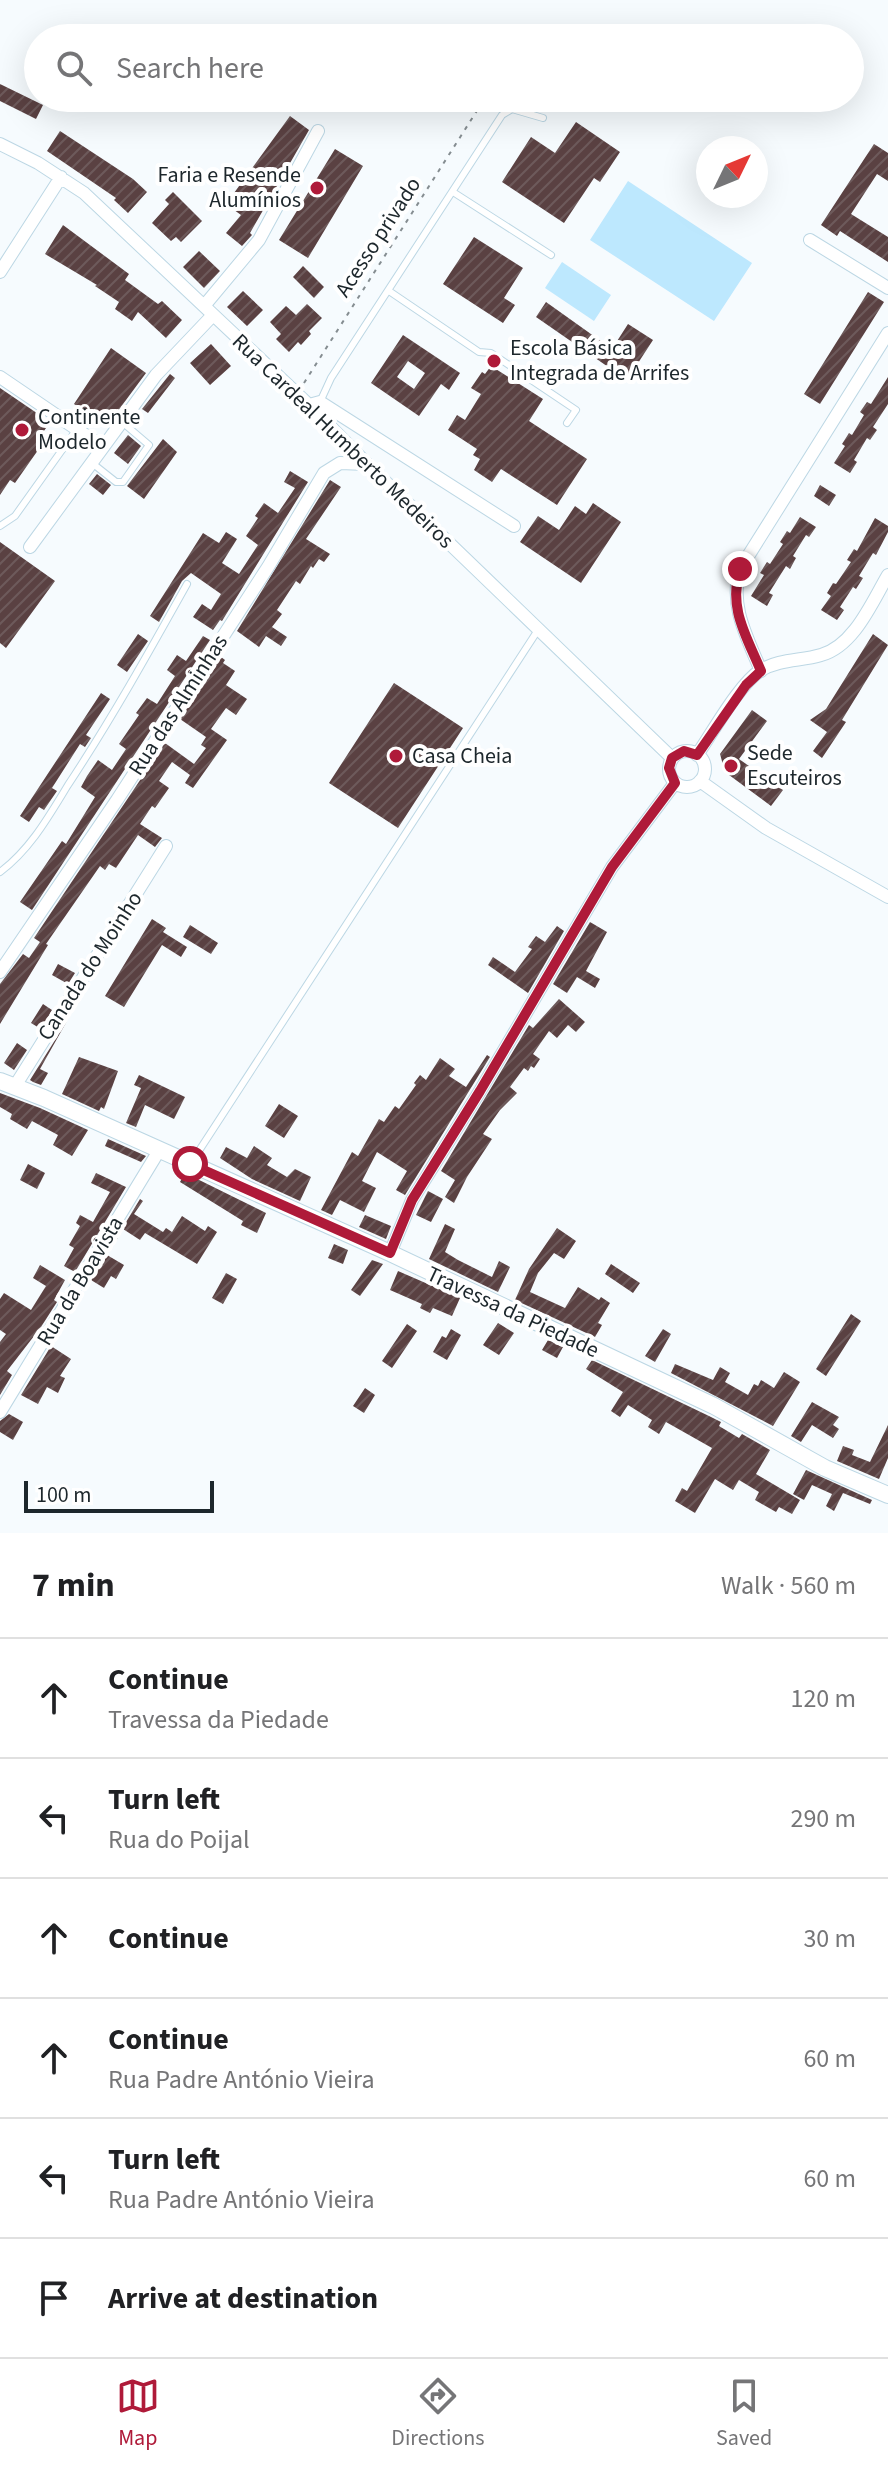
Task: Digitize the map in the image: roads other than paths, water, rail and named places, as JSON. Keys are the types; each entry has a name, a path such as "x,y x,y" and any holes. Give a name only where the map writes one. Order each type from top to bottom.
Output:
{"street":[{"path":"30,547 259,240 318,131"},
{"name":"Rua Cardeal Humberto Medeiros","path":"0,144 84,193 298,394 314,403 340,437 367,464 672,758"},
{"path":"0,272 61,177"},
{"path":"810,240 888,288"},
{"path":"761,671 735,601 740,569 888,333"},
{"path":"0,377 103,447"},
{"path":"314,403 348,421 514,526"},
{"path":"340,437 348,421"},
{"name":"Rua das Alminhas","path":"0,972 117,800 268,567 324,473 340,463 367,464"},
{"path":"697,755 746,685 773,664 833,650 856,627 888,575"},
{"path":"684,751 697,755 705,767 700,781 688,787 675,783 669,768 672,758 684,751"},
{"path":"700,781 766,828 888,897"},
{"path":"390,1253 412,1200 612,867 675,783"},
{"name":"Canada do Moinho","path":"8,1084 166,846"},
{"name":"Travessa da Piedade","path":"8,1084 390,1253 714,1406 825,1468 888,1495"},
{"name":"Rua da Boavista","path":"0,1412 160,1149"}],"lane":[{"path":"314,403 506,112"},
{"path":"516,112 543,118"},
{"path":"453,192 551,255"},
{"path":"389,291 479,352 491,353 576,410 567,423"},
{"path":"92,463 116,482 123,482 149,445 122,422"},
{"path":"0,526 15,516 77,429"},
{"path":"0,872 28,845 49,815 120,701 187,584"},
{"path":"190,1164 538,630"}],"place":[{"name":"Faria e Resende Alumínios","path":"317,188"},
{"name":"Escola Básica Integrada de Arrifes","path":"494,361"},
{"name":"Continente Modelo","path":"22,430"},
{"name":"Casa Cheia","path":"396,756"},
{"name":"Sede Escuteiros","path":"731,766"}]}
